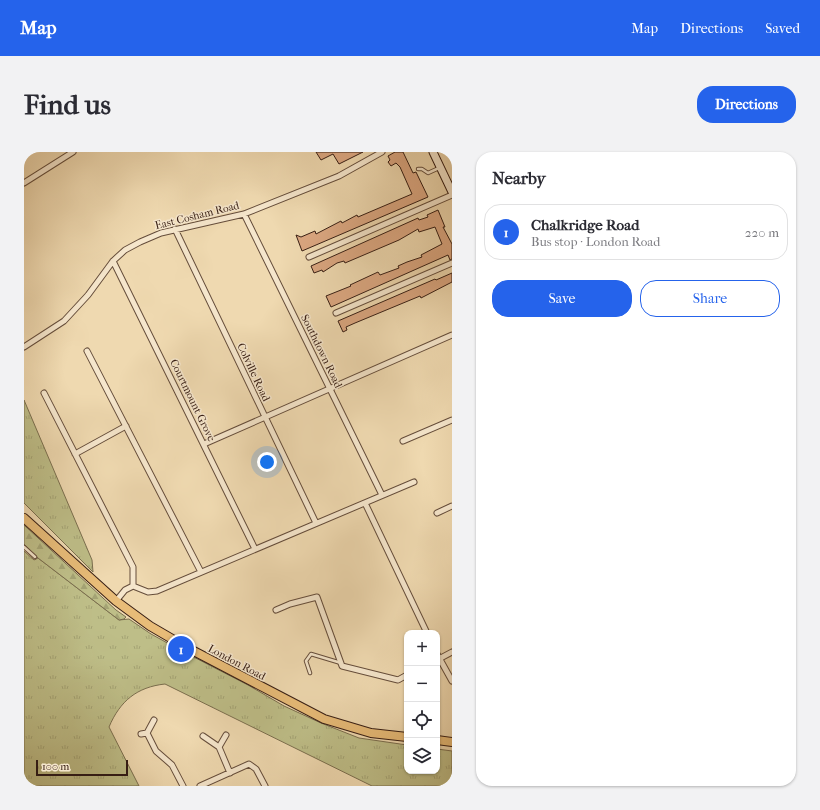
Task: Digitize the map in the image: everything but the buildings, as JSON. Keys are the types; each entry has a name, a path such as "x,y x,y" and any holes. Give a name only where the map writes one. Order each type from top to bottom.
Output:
{"main road":[{"name":"London Road","path":"24,518 116,600 150,626 186,647 324,719 371,733 404,737"},
{"path":"440,740 452,742"}],"street":[{"path":"24,183 73,152"},
{"name":"East Cosham Road","path":"24,347 64,321 88,295 113,261 125,250 140,242 175,229 210,223 244,214 339,176 382,152"},
{"path":"309,257 451,190 433,152"},
{"name":"Southdown Road","path":"244,214 382,495"},
{"name":"Colville Road","path":"175,229 264,418 316,523"},
{"name":"Courtmount Grove","path":"113,261 255,549"},
{"path":"336,313 452,263"},
{"path":"204,444 452,335"},
{"path":"87,351 200,572"},
{"path":"44,393 133,567 133,586"},
{"path":"402,441 452,420"},
{"path":"75,454 126,426"},
{"path":"116,600 125,590 133,586 148,592 157,591 414,482"},
{"path":"365,503 426,630"},
{"path":"437,513 452,506"},
{"path":"276,610 290,604 317,597 342,666 398,680 404,677"},
{"path":"440,657 452,652"},
{"path":"440,661 452,681"},
{"path":"147,733 154,720"},
{"path":"141,734 147,733"},
{"path":"147,733 156,751 172,765 183,786"},
{"path":"219,747 226,735"},
{"path":"203,736 219,747 230,773"},
{"path":"200,786 249,764 254,766 264,786"}],"lane":[{"path":"418,169 428,172 441,167"},
{"path":"24,547 35,557"},
{"path":"310,673 306,661 311,654 341,663"}],"green space":[{"path":"24,400 92,560 93,572 24,503"},
{"path":"24,525 116,610 126,617 119,620 38,558 24,544"},
{"path":"24,551 34,560 38,558 119,620 129,619 151,634 248,685 284,706 359,738 404,745 404,774 440,774 440,749 452,751 452,786 372,786 165,684 146,688 131,697 118,710 109,727 139,786 24,786"}],"place":[{"name":"Chalkridge Road","path":"181,649"}]}
